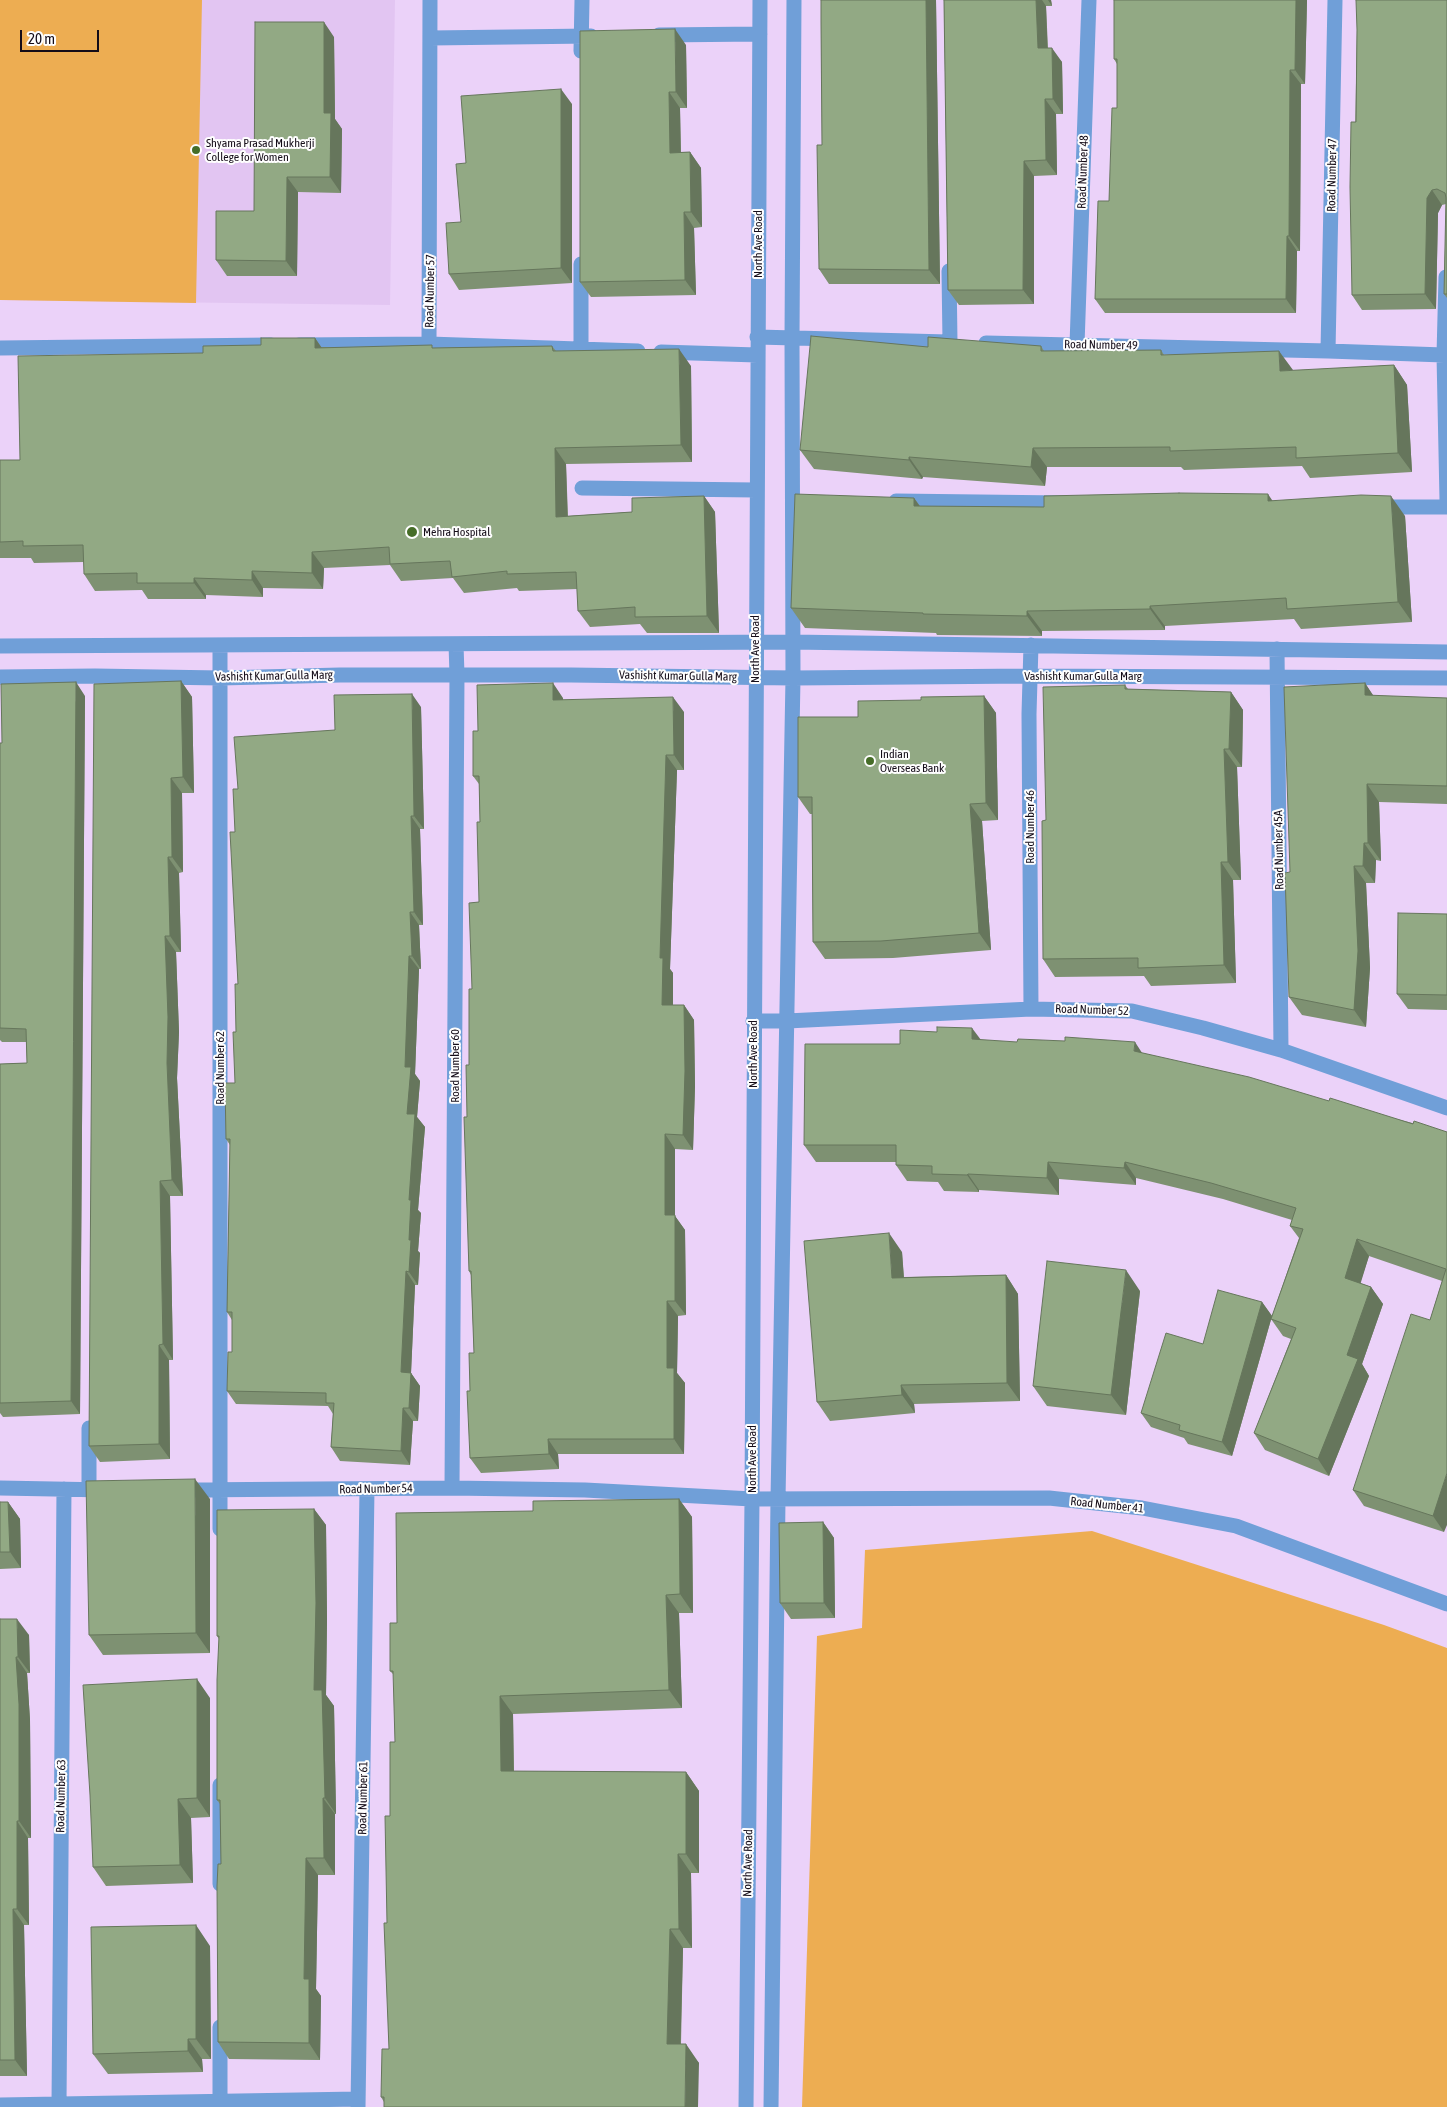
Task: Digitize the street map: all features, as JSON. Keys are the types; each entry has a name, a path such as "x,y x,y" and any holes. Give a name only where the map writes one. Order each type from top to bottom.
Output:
{"street":[{"name":"Road Number 57","path":"430,0 429,344 757,355"},
{"path":"581,66 582,0"},
{"name":"North Ave Road","path":"746,2107 752,1499 755,642 760,0"},
{"path":"771,2107 778,1499 792,642 799,500 792,339 794,0"},
{"name":"Road Number 48","path":"1077,345 1089,0"},
{"name":"Road Number 47","path":"1328,351 1335,0"},
{"path":"648,35 760,34"},
{"path":"430,38 610,36"},
{"path":"581,251 581,349"},
{"path":"948,254 950,342"},
{"path":"1446,260 1447,500"},
{"name":"Road Number 49","path":"757,337 1446,355"},
{"path":"0,348 429,344"},
{"path":"582,488 756,490"},
{"path":"885,501 1082,503"},
{"path":"1368,506 1447,507"},
{"path":"0,646 792,642 1447,652"},
{"name":"Road Number 60","path":"452,1488 456,644"},
{"name":"Road Number 46","path":"1031,645 1029,676 1031,1009"},
{"name":"Road Number 62","path":"220,646 220,1544"},
{"name":"Road Number 45A","path":"1277,649 1281,1050"},
{"name":"Vashisht Kumar Gulla Marg","path":"0,677 220,678 457,675 792,678 1029,676 1447,678"},
{"path":"95,676 95,696"},
{"name":"Road Number 52","path":"753,1021 1031,1009 1132,1011 1203,1028 1281,1050 1447,1108"},
{"path":"89,1489 90,1411"},
{"path":"0,1488 118,1490"},
{"name":"Road Number 54","path":"164,1490 452,1488 585,1490 752,1499"},
{"name":"Road Number 63","path":"59,2104 64,1489"},
{"name":"Road Number 61","path":"358,2103 367,1489"},
{"name":"Road Number 41","path":"752,1499 1050,1498 1142,1508 1236,1526 1447,1604"},
{"path":"220,1774 220,1904"},
{"path":"220,2013 220,2101"},
{"path":"0,2104 220,2101 358,2103"}],"shaded area":[{"name":"Shyama Prasad Mukherji College for Women","path":"0,0 395,0 390,305 0,300"},
{"path":"0,0 202,0 196,303 0,300"},
{"path":"1092,1531 1384,1625 1447,1648 1447,2107 802,2107 817,1636 862,1628 865,1550"}],"building":[{"path":"821,0 926,0 929,270 819,269 817,145 822,145"},
{"path":"944,0 1036,0 1038,48 1052,48 1053,99 1045,99 1046,160 1024,161 1023,290 948,290"},
{"path":"1114,0 1296,0 1295,70 1290,70 1289,236 1287,236 1286,299 1095,299 1098,201 1109,201 1112,108 1117,108 1117,59 1114,59"},
{"path":"1356,0 1447,0 1447,294 1444,294 1446,198 1445,193 1437,189 1432,190 1427,198 1425,294 1352,295 1350,187 1351,122 1356,122"},
{"path":"255,22 324,22 324,113 331,113 330,177 287,177 286,261 216,260 216,211 254,211"},
{"path":"675,29 676,92 669,92 670,153 690,152 691,212 684,212 685,280 580,282 580,31"},
{"path":"561,89 561,268 449,274 446,223 461,222 456,164 466,163 461,96"},
{"path":"811,336 928,347 928,337 1041,346 1041,351 1161,350 1161,355 1279,351 1280,371 1394,365 1398,453 1296,458 1296,447 1170,451 1170,447 1033,448 1031,467 909,457 909,460 800,450"},
{"path":"261,338 315,338 315,348 432,345 432,348 552,346 553,351 679,349 681,445 555,448 556,517 632,512 632,498 704,496 707,616 635,617 635,607 578,611 576,572 507,574 507,571 452,577 450,561 390,564 389,547 312,552 312,573 252,571 252,580 194,578 194,583 137,583 137,573 84,574 83,545 23,546 23,541 0,542 0,460 20,460 18,356 203,353 203,346 261,345"},
{"path":"1179,493 1268,494 1268,501 1361,495 1391,496 1398,602 1287,609 1286,598 1150,606 1150,609 1027,611 1027,616 923,614 791,608 795,494 914,498 914,506 1044,507 1044,496"},
{"path":"181,681 183,777 171,778 172,857 168,857 170,936 165,936 168,1017 167,1063 172,1180 160,1181 163,1344 159,1345 159,1444 89,1446 94,684"},
{"path":"76,682 71,1401 0,1403 0,1064 27,1063 26,1029 0,1028 1,684"},
{"path":"553,683 553,700 673,697 674,755 666,755 660,958 663,958 662,1005 684,1005 685,1071 683,1135 665,1134 665,1215 675,1215 675,1301 667,1301 667,1368 674,1368 674,1439 548,1439 549,1454 470,1458 467,1391 470,1391 469,1353 474,1353 471,1271 469,1271 464,1117 467,1117 466,1065 469,1065 469,989 472,989 469,903 479,902 477,822 480,822 479,776 473,776 473,731 478,731 477,685"},
{"path":"1365,683 1365,695 1447,698 1447,786 1367,784 1368,843 1364,843 1363,866 1354,866 1358,951 1354,1010 1289,997 1285,873 1290,872 1284,687"},
{"path":"1125,685 1125,689 1231,692 1229,749 1224,749 1228,862 1221,862 1224,965 1138,968 1138,958 1043,959 1042,821 1046,820 1043,687"},
{"path":"412,694 414,816 411,816 414,912 410,912 412,956 409,956 405,1067 411,1067 407,1114 415,1114 409,1200 411,1200 409,1240 411,1240 409,1272 406,1271 401,1372 411,1373 409,1408 403,1408 401,1451 331,1447 334,1403 326,1403 326,1393 227,1391 228,1352 232,1352 232,1312 227,1312 230,1139 226,1139 225,1083 235,1083 233,1032 236,1032 235,984 238,984 230,832 235,832 233,789 238,789 234,737 335,730 334,695"},
{"path":"984,696 986,803 970,804 979,933 881,941 813,942 812,797 798,797 798,717 858,717 858,701"},
{"path":"1398,913 1447,914 1447,995 1397,994"},
{"path":"937,1027 972,1028 972,1039 1017,1042 1018,1039 1065,1041 1065,1037 1135,1042 1134,1051 1249,1077 1329,1101 1330,1098 1413,1124 1414,1121 1447,1132 1447,1473 1433,1516 1353,1490 1411,1314 1430,1320 1446,1269 1357,1239 1345,1278 1371,1287 1347,1355 1358,1359 1318,1459 1254,1433 1296,1328 1271,1319 1303,1229 1290,1226 1296,1208 1211,1183 1125,1162 1124,1168 1048,1162 1047,1178 932,1174 932,1166 896,1165 896,1145 804,1145 805,1044 900,1044 900,1030 937,1032"},
{"path":"889,1233 892,1278 1006,1275 1007,1383 901,1385 902,1395 817,1402 804,1241"},
{"path":"1047,1261 1126,1270 1111,1395 1033,1386"},
{"path":"1218,1290 1262,1302 1222,1442 1179,1430 1180,1425 1141,1413 1166,1333 1203,1344"},
{"path":"195,1479 196,1633 89,1635 86,1481"},
{"path":"679,1499 680,1594 666,1595 669,1690 500,1696 501,1771 686,1772 686,1854 678,1854 679,1929 670,1929 667,2044 686,2044 685,2107 384,2107 384,2097 381,2097 382,2049 389,2049 384,1923 387,1923 385,1816 390,1816 390,1742 395,1742 393,1671 390,1671 390,1623 397,1623 396,1513 533,1511 533,1501"},
{"path":"0,1502 8,1502 10,1552 0,1552"},
{"path":"314,1509 316,1603 314,1690 322,1690 325,1798 323,1798 324,1858 306,1858 304,1979 309,1979 309,2043 218,2042 217,1886 218,1864 221,1864 220,1800 217,1800 219,1636 217,1636 217,1510"},
{"path":"823,1522 824,1603 780,1603 779,1523"},
{"path":"0,1619 17,1619 19,1821 17,1821 17,1909 13,1909 15,2060 0,2060"},
{"path":"197,1679 197,1798 178,1799 180,1865 93,1867 83,1685"},
{"path":"196,1925 196,2039 188,2039 188,2051 93,2054 91,1927"}],"place":[{"name":"Shyama Prasad Mukherji College for Women","path":"196,150"},
{"name":"Mehra Hospital","path":"412,532"},
{"name":"Indian Overseas Bank","path":"870,761"}]}
